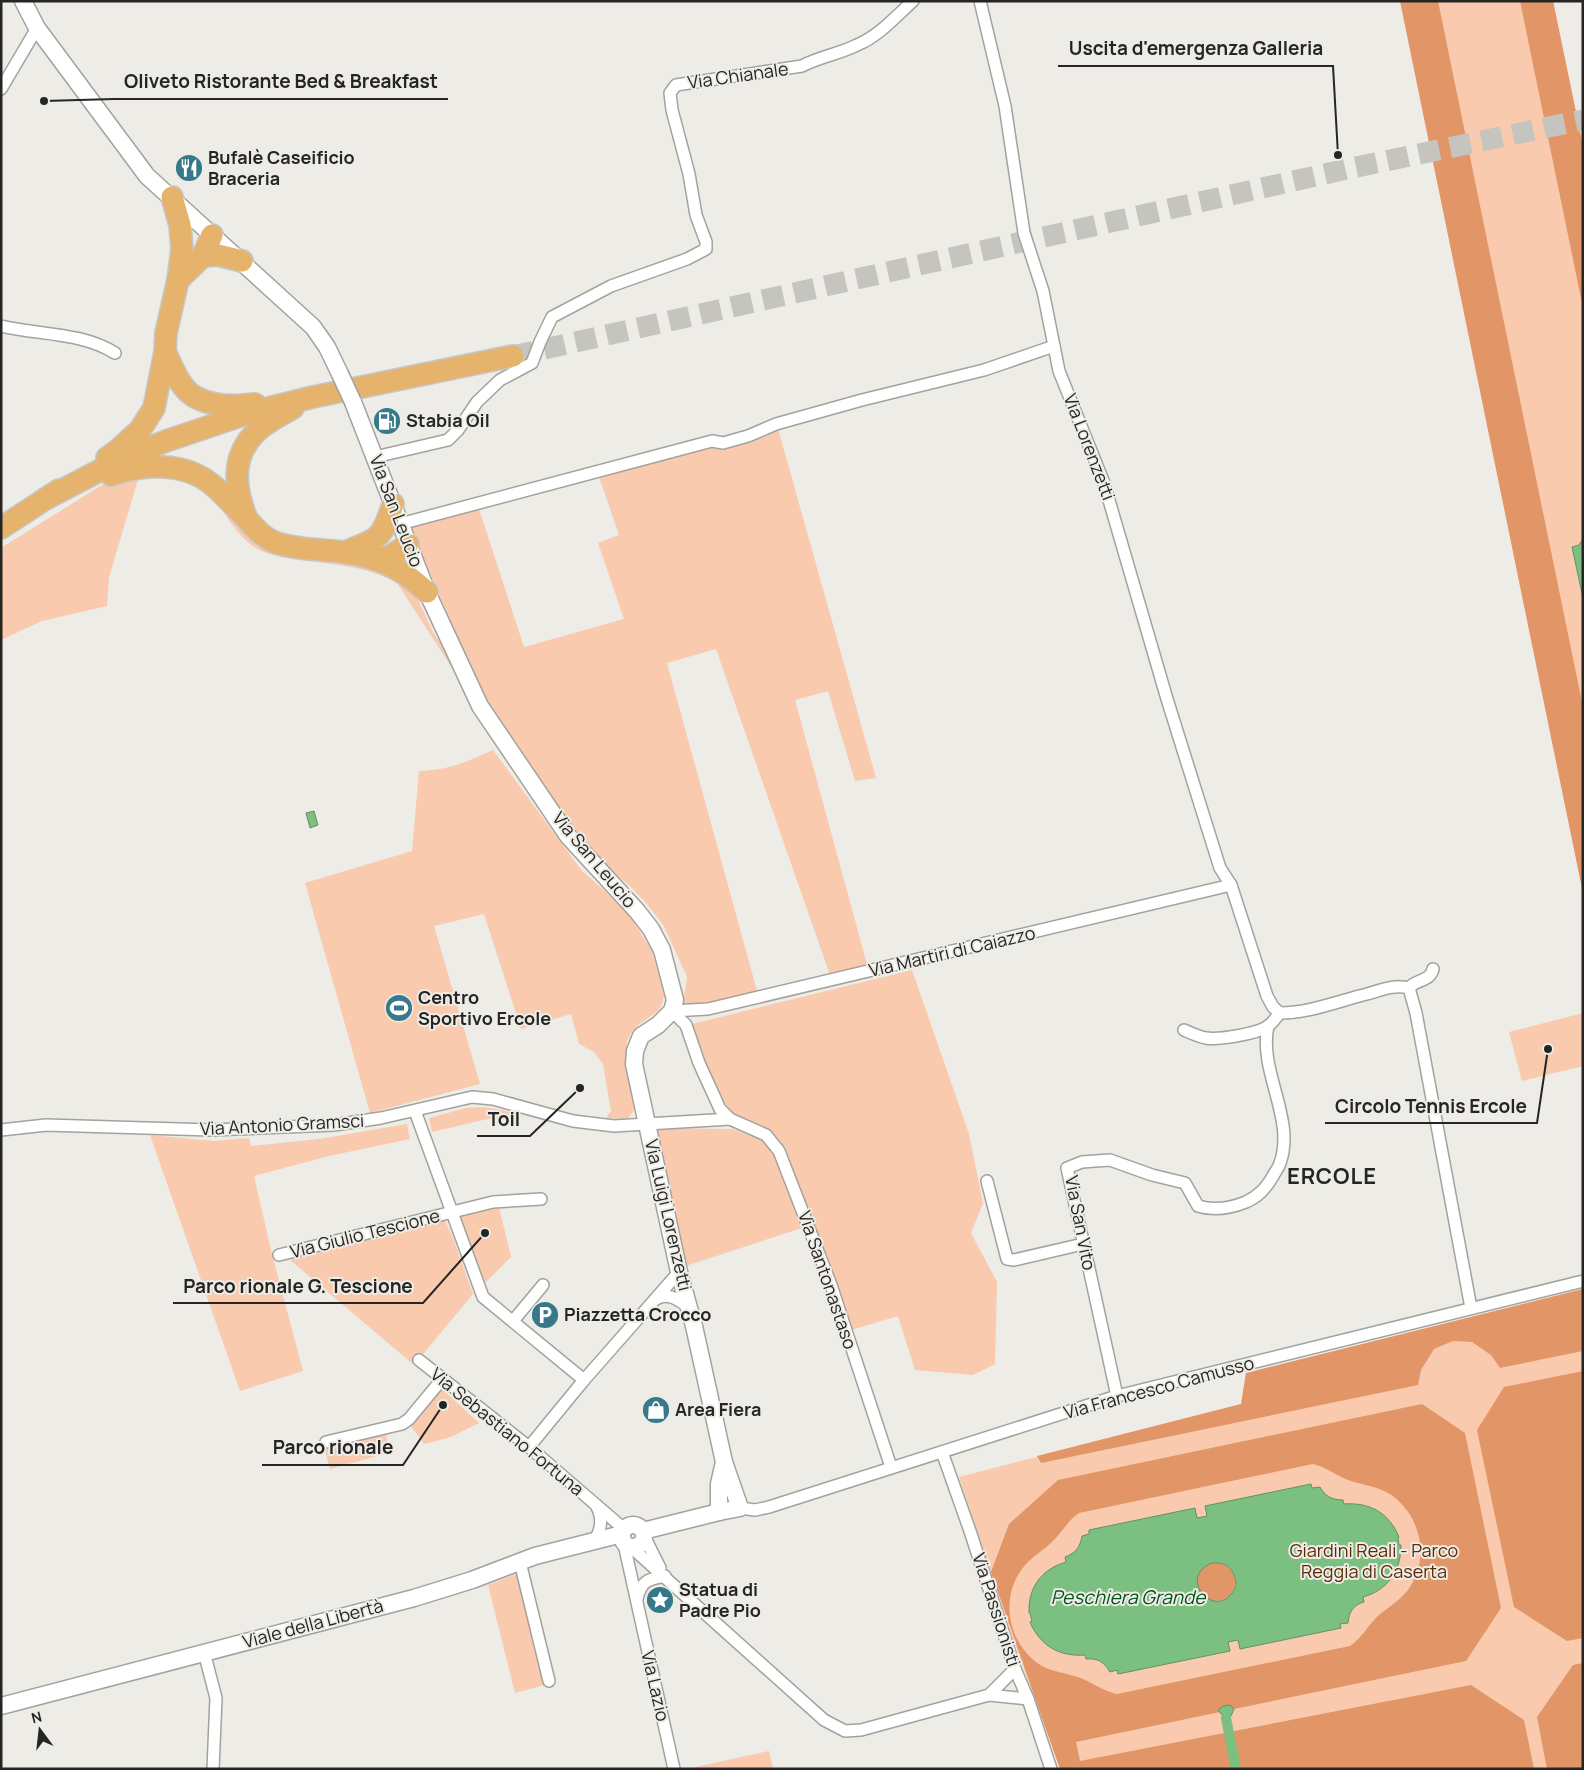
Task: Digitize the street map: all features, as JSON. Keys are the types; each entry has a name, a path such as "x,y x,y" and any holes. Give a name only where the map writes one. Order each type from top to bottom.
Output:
{"highway":[{"path":"1,528 118,450 140,430 154,408 182,249 180,225 172,197"},
{"path":"182,249 195,238 212,235"},
{"path":"178,280 203,256 212,235"},
{"path":"203,256 218,255 242,261"},
{"path":"165,352 184,387 200,399 218,404 243,405 313,397"},
{"path":"47,498 120,460 166,441 252,412 313,397 513,356"},
{"path":"246,518 237,494 236,474 243,450 257,431 313,397"},
{"path":"47,498 125,470 151,467 176,468 196,474 213,486 259,533 275,542 297,547 345,552 376,560 400,571 427,592"},
{"path":"377,539 386,525 393,504"},
{"path":"345,552 377,539 404,534"},
{"path":"376,560 391,556 404,534"}],"street":[{"name":"Via San Leucio","path":"23,1 37,28 147,176 313,327 327,347 354,402 427,592 480,706 568,836 651,929 662,950 676,1000 672,1011"},
{"name":"Via Chianale","path":"375,457 448,440 458,430 478,402 500,380 532,363 552,317 611,286 687,259 706,249 706,242 696,215 689,174 672,110 670,93 676,85 802,66 815,59 858,45 880,32 912,1"},
{"name":"Via Lorenzetti","path":"980,1 1005,106 1024,233 1043,291 1059,371 1104,483 1166,699 1220,868 1231,885 1267,996 1273,1007 1280,1013"},
{"path":"1,88 37,28"},
{"path":"1,326 70,337 103,346 115,353"},
{"path":"404,534 712,441 723,443 748,436 776,424 862,400 984,370 1054,346"},
{"name":"Via Martiri di Caiazzo","path":"672,1011 708,1009 1231,885"},
{"path":"1409,988 1414,982 1429,978 1433,969"},
{"path":"1184,1030 1204,1038 1215,1038 1260,1030 1268,1026 1280,1013 1314,1008 1394,987 1402,986 1409,988"},
{"path":"1409,988 1416,1013 1471,1308"},
{"name":"Via Santonastaso","path":"672,1011 686,1025 699,1063 720,1109 730,1119 766,1135 779,1150 831,1285 891,1467"},
{"name":"Via Luigi Lorenzetti","path":"672,1011 658,1025 641,1036 634,1051 634,1064 679,1272 689,1307 724,1462"},
{"name":"Via San Vito","path":"1117,1396 1067,1168 1082,1162 1110,1160 1152,1175 1185,1183 1198,1206 1210,1210 1238,1205 1256,1198 1268,1186 1280,1162 1284,1144 1282,1126 1266,1053 1268,1026"},
{"name":"Via Antonio Gramsci","path":"1,1130 46,1125 211,1130 334,1125 381,1118 472,1097 493,1099 573,1121 614,1126 647,1124"},
{"name":"Via Giulio Tescione","path":"415,1111 483,1296 584,1380"},
{"name":"Via Santonastaso","path":"647,1124 730,1119"},
{"path":"987,1181 1007,1259 1014,1260 1083,1244"},
{"name":"Via Giulio Tescione","path":"278,1255 493,1202 541,1198"},
{"path":"529,1447 584,1380 679,1272"},
{"name":"Via Francesco Camusso","path":"740,1508 755,1510 769,1507 1117,1396 1583,1281"},
{"path":"513,1321 544,1285"},
{"path":"656,1299 662,1296 670,1296 689,1307"},
{"name":"Via Sebastiano Fortuna","path":"419,1360 529,1447 595,1504 626,1539 665,1576 824,1720 845,1731 861,1730 989,1694"},
{"path":"326,1442 402,1424 409,1419 443,1378"},
{"name":"Via Passionisti","path":"942,1452 1015,1669 1028,1699 1051,1769"},
{"path":"724,1462 740,1508"},
{"path":"719,1512 719,1484 724,1462"},
{"name":"Via Sebastiano Fortuna","path":"594,1541 598,1535 601,1522 601,1514 595,1504"},
{"name":"Viale della Libertà","path":"1,1706 414,1598 560,1549 594,1541 626,1539 634,1525 646,1538 660,1526 740,1508"},
{"path":"637,1603 639,1590 645,1582 665,1576 654,1558 646,1538"},
{"name":"Via Lazio","path":"626,1539 637,1603 674,1769"},
{"path":"520,1562 549,1681"},
{"path":"204,1652 216,1698 213,1769"},
{"path":"989,1694 1015,1669"},
{"path":"989,1694 1028,1699"}],"green space":[{"path":"1400,1 1553,1 1583,146 1583,893"},
{"path":"777,425 876,778 855,781 828,691 795,700 868,968 831,978 716,649 667,663 757,991 700,1005 683,1004 687,977 664,926 630,886 607,868 556,805 483,695 468,667 449,617 409,525 478,506 524,647 624,619 598,543 619,535 598,474"},
{"path":"140,473 180,473 195,481 213,493 240,528 262,546 284,553 380,566 398,577 407,584 417,598 434,634 449,658 452,668 397,583 372,572 268,554 254,547 242,537 216,502 196,484 174,475"},
{"path":"140,473 109,577 107,606 42,621 1,640 1,548 105,483"},
{"path":"493,750 582,871 630,916 652,951 664,996 658,1011 638,1025 627,1041 626,1053 636,1108 627,1119 606,1118 611,1111 603,1064 594,1052 579,1044 571,1014 521,1029 484,914 434,926 480,1084 370,1113 305,883 412,851 419,771 458,765"},
{"path":"912,970 969,1134 983,1203 971,1233 997,1282 995,1364 973,1375 915,1370 898,1316 851,1330 785,1147 772,1132 730,1111 712,1079 692,1024"},
{"path":"1583,1013 1583,1066 1522,1081 1509,1032"},
{"path":"484,1107 516,1114 432,1132 429,1118 466,1108"},
{"path":"407,1124 410,1139 329,1156 254,1176 271,1250 303,1371 240,1391 150,1135 214,1141 249,1138 251,1146 319,1139"},
{"path":"653,1128 733,1129 766,1142 774,1152 802,1228 683,1267"},
{"path":"499,1207 511,1257 485,1283 460,1217"},
{"path":"444,1219 452,1235 473,1294 414,1365 290,1260"},
{"name":"Giardini Reali - Parco Reggia di Caserta","path":"1583,1289 1583,1769 1060,1769 1008,1625 959,1477 1241,1404 1246,1373"},
{"path":"441,1388 479,1423 451,1437 424,1444 410,1425"},
{"path":"386,1431 388,1453 330,1469 324,1447"},
{"path":"519,1573 545,1685 515,1693 488,1585"},
{"path":"769,1751 773,1769 687,1769"}],"shaded area":[{"path":"1400,1 1438,1 1583,707 1583,893"},
{"path":"1520,1 1553,1 1583,146 1583,308"},
{"path":"1583,1289 1583,1351 1500,1368 1491,1355 1472,1342 1453,1341 1434,1349 1421,1370 1418,1385 1041,1463 1037,1456 1241,1404 1246,1373"},
{"path":"1583,1371 1583,1638 1567,1641 1514,1607 1477,1430 1504,1387"},
{"path":"1422,1404 1465,1433 1501,1608 1466,1661 1234,1709 1230,1705 1218,1710 1220,1712 1076,1742 1080,1761 1471,1685 1524,1720 1534,1769 1060,1769 991,1572 1009,1524 1058,1480","holes":["1313,1464 1346,1479 1388,1493 1408,1512 1415,1524 1419,1537 1419,1565 1415,1578 1408,1590 1379,1615 1350,1646 1117,1694 1078,1677 1042,1666 1022,1647 1015,1635 1011,1622 1011,1594 1015,1581 1025,1565 1051,1543 1079,1513"]},
{"path":"1216,1563 1223,1564 1229,1569 1234,1575 1234,1589 1229,1595 1223,1600 1216,1601 1209,1600 1203,1595 1198,1589 1197,1582 1198,1575 1203,1569 1209,1564"},
{"path":"1583,1663 1583,1769 1547,1769 1537,1717 1573,1665"}],"water":[{"path":"1583,539 1583,598 1572,547 1579,545"},
{"path":"314,811 318,825 310,828 306,813"},
{"name":"Peschiera Grande","path":"1311,1484 1312,1488 1320,1487 1329,1497 1343,1500 1344,1504 1370,1507 1384,1515 1390,1521 1399,1537 1399,1545 1401,1545 1399,1563 1396,1571 1386,1584 1372,1594 1363,1597 1364,1602 1354,1607 1349,1616 1348,1623 1340,1624 1341,1628 1240,1649 1238,1640 1228,1642 1230,1651 1118,1674 1117,1670 1110,1672 1100,1661 1086,1659 1085,1655 1059,1652 1039,1638 1030,1622 1032,1621 1029,1613 1029,1604 1034,1587 1043,1574 1057,1565 1066,1562 1065,1557 1077,1549 1082,1536 1089,1534 1089,1530 1195,1508 1197,1518 1207,1516 1205,1506","holes":["1212,1563 1225,1565 1230,1569 1236,1582 1232,1593 1224,1600 1216,1601 1208,1599 1198,1586 1198,1577 1202,1569"]},
{"path":"1230,1705 1234,1709 1231,1716 1226,1718 1218,1710 1223,1706"}],"waterway":[{"path":"1226,1718 1236,1769"}],"tunnel":[{"path":"513,356 1347,169 1583,120"}],"place":[{"name":"Oliveto Ristorante Bed & Breakfast","path":"44,101"},
{"name":"Uscita d'emergenza Galleria","path":"1338,155"},
{"name":"Bufalè Caseificio Braceria","path":"189,168"},
{"name":"Stabia Oil","path":"387,421"},
{"name":"Centro Sportivo Ercole","path":"399,1008"},
{"name":"Circolo Tennis Ercole","path":"1548,1049"},
{"name":"Toil","path":"580,1088"},
{"name":"Parco rionale G. Tescione","path":"485,1233"},
{"name":"Piazzetta Crocco","path":"545,1315"},
{"name":"Parco rionale","path":"443,1405"},
{"name":"Area Fiera","path":"656,1410"},
{"name":"Statua di Padre Pio","path":"660,1600"}],"district":[{"name":"ERCOLE","path":"1332,1176"}]}
